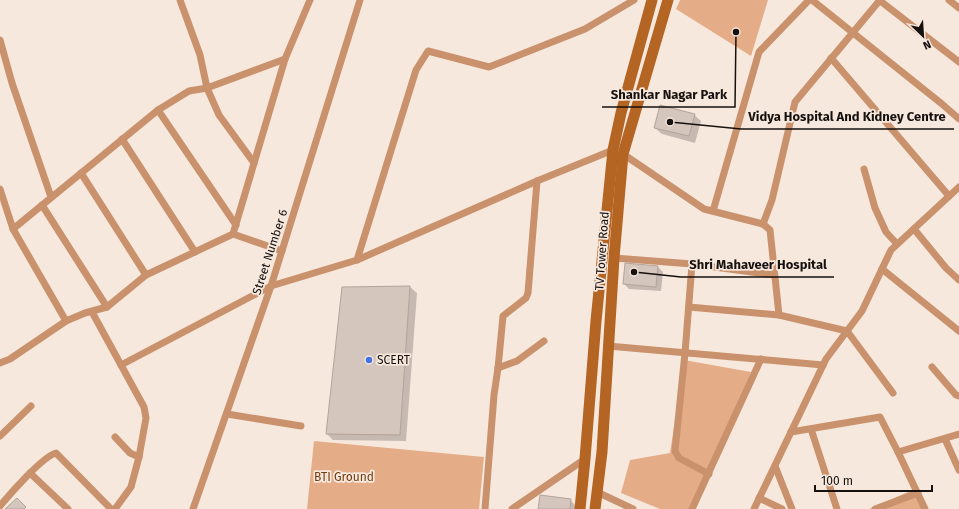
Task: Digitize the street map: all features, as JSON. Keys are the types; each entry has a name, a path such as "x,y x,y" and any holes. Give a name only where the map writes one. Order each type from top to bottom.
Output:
{"main road":[{"name":"TV Tower Road","path":"595,509 602,452 621,113 652,0"},
{"name":"TV Tower Road","path":"580,509 596,321 618,152 668,0"}],"street":[{"path":"180,0 200,55 207,88 219,114 254,163"},
{"path":"233,234 285,59 310,0"},
{"name":"Street Number 6","path":"193,509 271,286 360,0"},
{"path":"357,260 416,70 428,51 489,67 585,29 634,0"},
{"path":"713,211 759,52 809,0"},
{"path":"812,0 959,119"},
{"path":"763,224 772,200 795,102 879,0 959,62"},
{"path":"949,0 959,8"},
{"path":"0,40 12,83 51,198"},
{"path":"831,58 949,196"},
{"path":"13,229 158,110 189,91 207,88 285,59"},
{"path":"158,110 236,225"},
{"path":"122,139 195,252"},
{"path":"121,364 271,286 357,260 537,181 618,152 704,209 763,224 770,230 779,315"},
{"path":"864,169 875,208 886,232 897,244"},
{"path":"81,173 146,275"},
{"path":"485,509 494,395 503,316 526,298 528,293 537,181"},
{"path":"754,509 826,359 862,311 891,250 959,187"},
{"path":"0,189 2,202 13,229 66,321"},
{"path":"42,205 107,307"},
{"path":"914,229 946,268 959,280"},
{"path":"1,360 10,359 66,321 85,313 107,307 146,275 233,234 282,251"},
{"path":"614,258 692,264 774,275"},
{"path":"692,264 675,451 679,458 709,474"},
{"path":"882,270 959,330"},
{"path":"689,306 779,315 847,331 893,393"},
{"path":"92,312 144,406 146,418 139,457 131,487 115,509"},
{"path":"498,368 517,361 544,341"},
{"path":"608,346 823,365"},
{"path":"692,509 761,360"},
{"path":"932,367 956,395 959,396"},
{"path":"0,436 3,428 31,406"},
{"path":"227,414 301,426"},
{"path":"791,432 880,417 925,509"},
{"path":"811,429 837,509"},
{"path":"898,452 959,434"},
{"path":"115,437 130,453 139,457"},
{"path":"945,439 959,470"},
{"path":"0,506 30,473 50,456 56,453 111,509"},
{"path":"512,509 585,458"},
{"path":"775,466 792,509"},
{"path":"30,473 68,509"},
{"path":"597,492 632,509"},
{"path":"874,509 918,493"},
{"path":"759,498 782,509"}],"green space":[{"path":"680,0 768,0 751,56 676,9"},
{"path":"684,360 751,372 711,467 689,509 660,509 621,493 630,460 670,453"},
{"name":"BTI Ground","path":"314,441 484,457 479,509 307,509"},
{"path":"915,489 922,509 869,509"}],"building":[{"path":"660,105 695,114 689,136 654,128"},
{"path":"625,263 658,266 656,287 623,284"},
{"name":"SCERT","path":"410,286 400,435 326,434 342,287"},
{"path":"540,495 571,499 570,509 538,509"},
{"path":"17,498 26,507 24,509 5,509"}],"place":[{"name":"Shankar Nagar Park","path":"736,32"},
{"name":"Vidya Hospital And Kidney Centre","path":"670,122"},
{"name":"Shri Mahaveer Hospital","path":"634,272"},
{"name":"SCERT","path":"369,360"}]}
